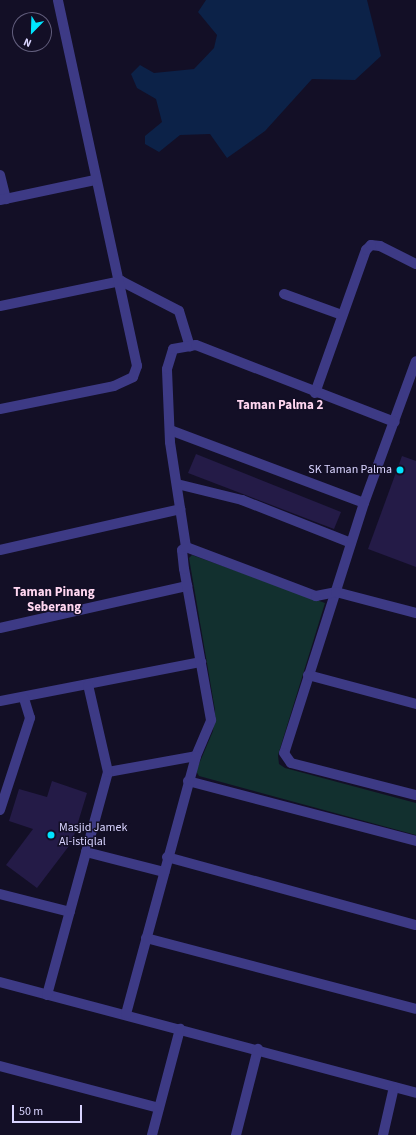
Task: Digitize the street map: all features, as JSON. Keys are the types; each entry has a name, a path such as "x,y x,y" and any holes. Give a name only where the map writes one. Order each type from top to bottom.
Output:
{"street":[{"path":"0,409 114,386 133,377 137,366 121,281 95,180 58,0"},
{"path":"0,175 3,200 95,180"},
{"path":"315,392 366,250 371,245 416,264"},
{"path":"0,306 121,281 179,311 190,346"},
{"path":"284,294 342,315"},
{"path":"186,547 170,430 168,358 173,349 190,346 395,422"},
{"path":"416,361 395,422 364,503 285,747 287,759 416,796"},
{"path":"170,430 364,503"},
{"path":"177,484 242,500 351,543"},
{"path":"0,550 180,509"},
{"path":"126,1014 188,781 210,720 182,550 186,547"},
{"path":"186,547 316,596 336,592 416,613"},
{"path":"0,628 187,586"},
{"path":"0,701 24,698 201,662"},
{"path":"308,675 416,704"},
{"path":"47,995 108,772 88,685"},
{"path":"0,810 3,793 30,718 24,698"},
{"path":"108,772 196,756"},
{"path":"188,781 416,841"},
{"path":"86,852 164,872"},
{"path":"167,857 416,925"},
{"path":"0,894 70,912"},
{"path":"146,938 416,1009"},
{"path":"0,982 258,1049 416,1093"},
{"path":"152,1135 180,1029"},
{"path":"236,1135 258,1049"},
{"path":"0,1066 159,1108"},
{"path":"383,1135 394,1087"}],"green space":[{"path":"192,555 325,603 278,755 279,764 285,768 416,803 416,835 199,776 196,771 213,731 215,710 189,558"}],"water":[{"path":"206,0 367,0 381,56 355,80 312,79 265,131 227,158 210,134 180,135 159,152 145,144 145,136 162,122 156,99 137,88 131,74 140,65 154,73 194,69 214,48 217,35 198,12"}],"building":[{"path":"196,454 341,512 334,529 188,473"},
{"path":"402,456 416,461 416,567 368,549"},
{"name":"Masjid Jamek Al-istiqlal","path":"52,781 87,793 72,842 37,888 6,865 33,829 9,821 19,789 47,797"}],"place":[{"name":"SK Taman Palma","path":"400,470"},
{"name":"Masjid Jamek Al-istiqlal","path":"51,835"}],"district":[{"name":"Taman Palma 2","path":"280,405"},
{"name":"Taman Pinang Seberang","path":"54,600"}]}
